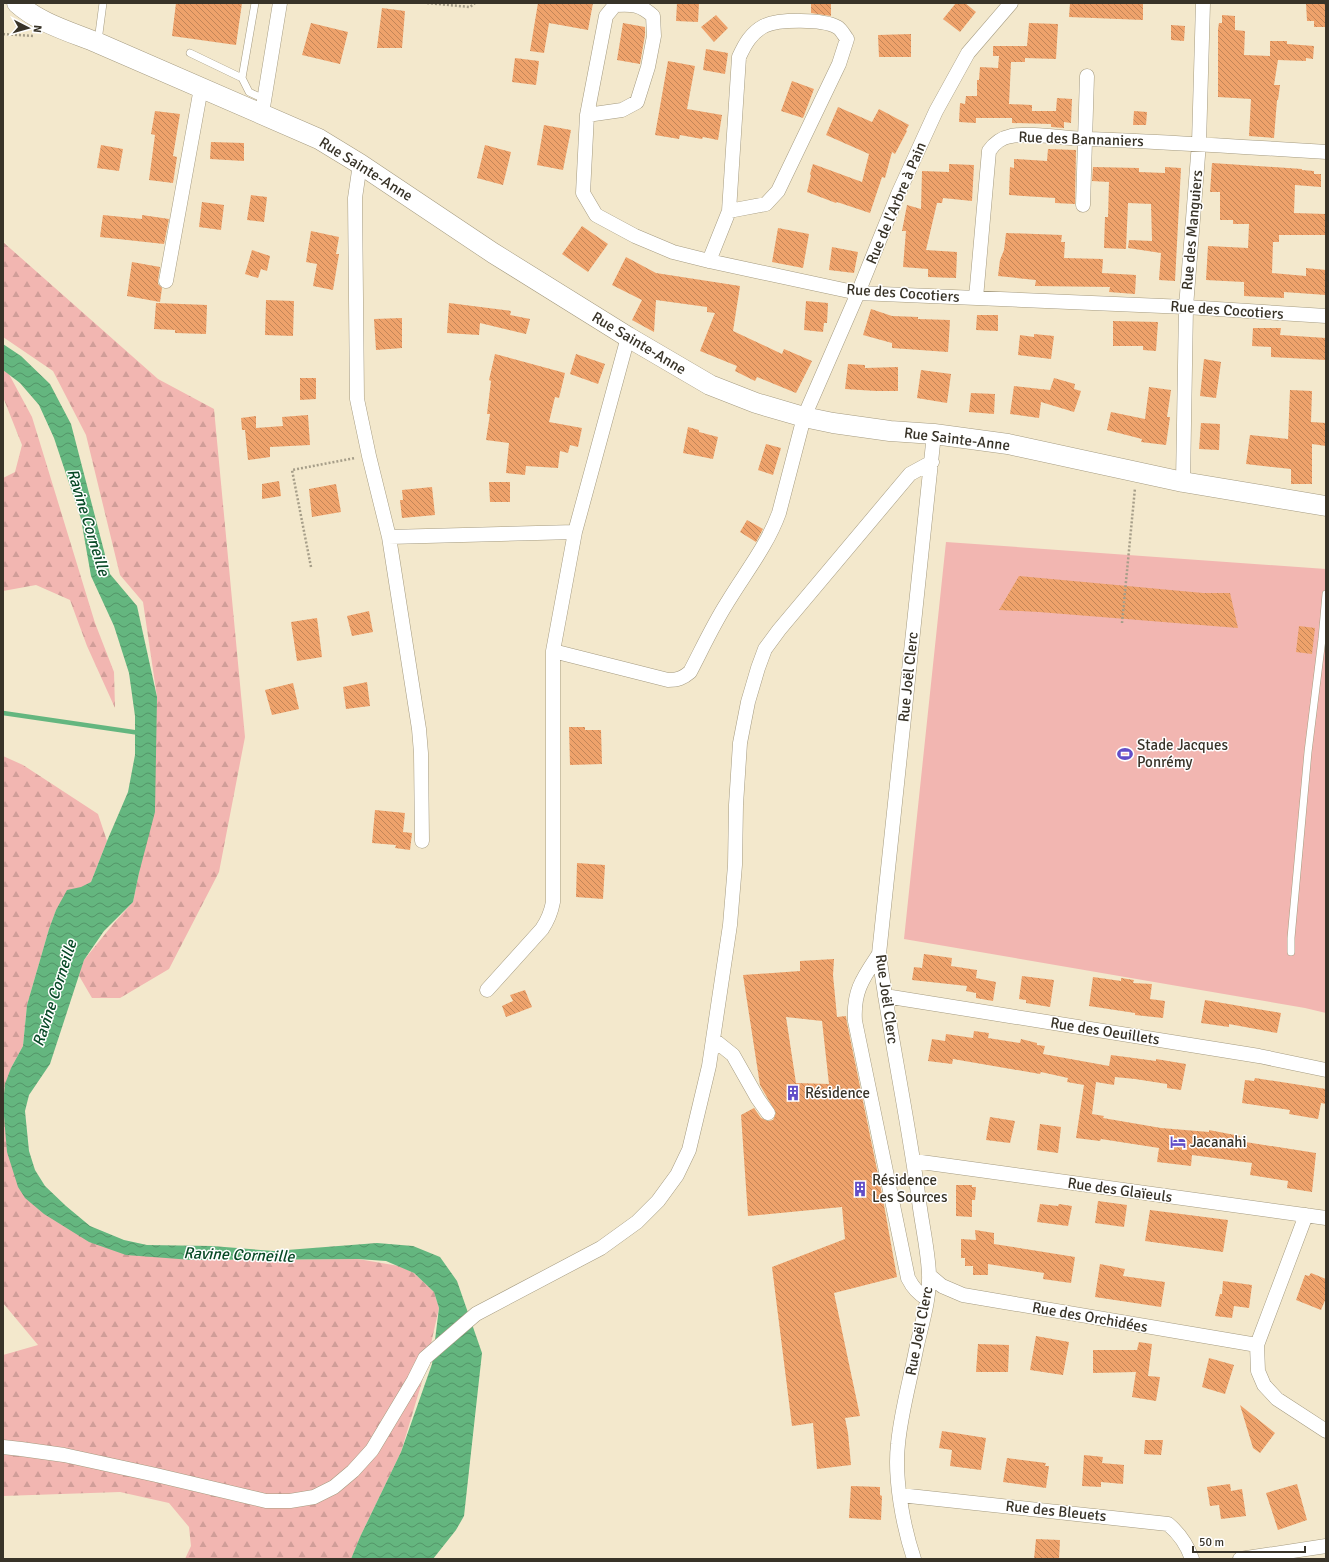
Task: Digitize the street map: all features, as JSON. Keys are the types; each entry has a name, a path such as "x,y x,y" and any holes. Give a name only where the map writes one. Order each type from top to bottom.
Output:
{"main road":[{"name":"Rue Sainte-Anne","path":"17,3 41,19 202,88 263,106 360,164 493,253 628,337 710,385 756,403 804,417 890,431 934,434 1008,444 1183,482 1326,506"}],"street":[{"path":"263,106 280,3"},
{"name":"Rue de l'Arbre à Pain","path":"553,651 668,680 684,678 690,672 726,605 773,528 779,513 804,417 858,293 898,194 936,111 968,53 1011,3"},
{"name":"Rue des Manguiers","path":"1183,482 1186,307 1199,144 1203,3"},
{"name":"Rue des Cocotiers","path":"587,115 622,110 637,102 648,67 654,36 653,16 644,8 629,4 615,6 606,16 587,115 583,193 596,214 635,236 673,252 708,261 858,293 1186,307 1326,316"},
{"path":"708,261 729,211 739,57 746,41 764,26 784,21 826,22 839,28 847,39 838,64 778,191 766,204 729,211"},
{"path":"1083,205 1087,76"},
{"path":"166,281 202,88"},
{"name":"Rue des Bannaniers","path":"976,298 990,151 993,144 1000,139 1012,136 1028,135 1326,152"},
{"path":"360,164 355,198 357,399 389,537 420,742 422,841"},
{"path":"487,990 542,929 548,921 551,912 553,902 553,651 575,532 628,337"},
{"name":"Rue Joël Clerc","path":"914,1559 907,1540 900,1495 897,1467 898,1444 901,1421 927,1299 929,1275 914,1161 884,996 879,954 934,434"},
{"path":"3,1447 64,1455 266,1501 290,1501 314,1497 334,1488 353,1471 372,1450 411,1387 425,1358 476,1314 601,1248 637,1222 658,1201 678,1175 689,1150 709,1066 731,918 736,865 736,805 740,743 748,702 765,649 778,630 910,474 932,462"},
{"path":"389,537 575,532"},
{"path":"879,954 860,984 854,1010 908,1278 912,1286 919,1294 927,1299"},
{"name":"Rue des Oeuillets","path":"884,996 1259,1056 1326,1070"},
{"path":"713,1039 733,1055 758,1099 768,1113"},
{"name":"Rue des Glaïeuls","path":"914,1161 1326,1218"},
{"path":"1306,1215 1257,1345 1258,1371 1264,1385 1277,1399 1326,1431"},
{"name":"Rue des Orchidées","path":"929,1275 942,1286 962,1295 1257,1345"},
{"name":"Rue des Bleuets","path":"900,1495 1168,1524 1179,1534 1188,1547 1192,1559"},
{"path":"1240,1559 1326,1546"}],"lane":[{"path":"98,43 103,3"},
{"path":"255,3 242,78 249,92 263,106"},
{"path":"190,53 242,78"},
{"path":"1291,952 1308,752 1326,594"}],"path":[{"path":"427,3 470,8 475,3"},
{"path":"311,567 292,470 369,456"},
{"path":"1122,623 1137,472"}],"green space":[{"path":"3,242 158,379 214,409 245,737 219,872 169,969 120,998 92,998 78,974 84,960 133,902 139,873 157,697 143,602 120,575 86,435 53,371 3,337"},
{"path":"3,363 32,417 95,623 114,672 115,708 87,646 70,600 36,585 3,591 3,478 15,472 22,445 3,397"},
{"name":"Stade Jacques Ponrémy","path":"946,542 1326,569 1326,1013 1305,1008 904,939"},
{"path":"3,756 23,765 98,814 107,841 91,882 56,910 49,929 27,1005 23,1046 11,1068 7,1152 89,1242 192,1260 358,1259 399,1266 414,1273 434,1292 439,1308 424,1375 401,1452 351,1559 185,1559 191,1546 189,1527 169,1503 120,1492 3,1496 3,1355 38,1345 3,1303"}],"water":[{"name":"Ravine Corneille","path":"3,344 21,356 50,384 71,424 110,574 137,606 157,697 155,812 133,902 104,931 84,960 50,1064 29,1095 25,1111 29,1151 35,1170 45,1186 90,1226 124,1240 147,1245 212,1246 274,1251 377,1243 413,1246 440,1257 457,1281 482,1353 464,1516 456,1530 433,1559 351,1559 401,1452 432,1364 439,1308 434,1292 414,1273 386,1261 358,1259 192,1260 126,1255 89,1242 44,1214 25,1198 18,1187 7,1152 3,1104 5,1084 11,1068 23,1046 27,1005 56,910 67,890 81,887 91,882 128,792 135,755 135,716 129,673 114,626 91,576 81,519 54,438 39,405 20,383 3,370"}],"building":[{"path":"176,3 242,3 236,45 172,36"},
{"path":"538,3 593,3 588,30 549,23 544,53 530,51"},
{"path":"677,3 699,3 698,22 676,21"},
{"path":"811,3 831,3 831,16 811,13"},
{"path":"956,3 965,3 976,12 960,32 943,19"},
{"path":"1070,3 1143,3 1143,20 1069,17"},
{"path":"1306,3 1326,3 1326,27 1314,27 1314,21 1307,21"},
{"path":"382,8 405,11 402,48 377,48"},
{"path":"716,15 728,28 714,42 701,27"},
{"path":"1222,15 1235,16 1235,30 1245,31 1244,55 1270,56 1270,41 1287,41 1287,44 1314,46 1313,59 1306,58 1306,61 1278,60 1274,85 1280,85 1277,100 1274,138 1249,136 1251,99 1218,97 1218,29 1219,23 1222,23"},
{"path":"311,23 348,32 340,64 302,55"},
{"path":"623,23 645,27 640,64 617,60"},
{"path":"1029,23 1058,24 1056,59 1025,58 1025,62 1011,62 1009,104 1032,105 1032,111 1056,111 1057,98 1072,99 1071,123 1064,122 1064,128 1051,127 1051,124 1012,123 1012,118 976,118 976,123 959,122 960,103 965,104 966,96 977,96 977,80 979,80 980,67 998,68 999,56 993,56 993,46 1027,46"},
{"path":"1171,25 1185,26 1184,41 1171,40"},
{"path":"911,34 911,57 879,57 878,35"},
{"path":"706,49 728,53 725,74 703,70"},
{"path":"515,58 539,61 536,85 512,82"},
{"path":"668,61 695,66 687,109 722,115 718,140 680,135 679,139 655,135"},
{"path":"792,81 814,89 803,118 781,111"},
{"path":"838,107 872,122 879,109 909,125 895,154 892,152 885,178 882,177 870,213 837,202 836,203 807,192 813,164 862,182 869,154 826,135"},
{"path":"155,111 180,114 173,156 177,157 173,183 149,180 155,135 151,134"},
{"path":"1134,111 1147,112 1146,125 1133,125"},
{"path":"544,125 571,130 563,170 537,165"},
{"path":"211,142 244,143 244,161 210,159"},
{"path":"101,145 123,149 119,171 97,168"},
{"path":"485,145 511,152 503,185 477,178"},
{"path":"1048,149 1076,150 1075,204 1055,203 1055,198 1009,195 1010,167 1014,168 1014,159 1047,161"},
{"path":"1212,163 1302,169 1314,171 1314,174 1321,174 1321,187 1295,185 1294,213 1326,214 1326,235 1279,235 1279,242 1273,242 1272,273 1306,276 1306,268 1326,270 1326,295 1284,292 1284,298 1244,296 1244,282 1206,280 1208,246 1248,248 1249,224 1233,224 1233,220 1220,220 1220,192 1210,192"},
{"path":"949,164 974,165 972,201 943,198 942,203 937,203 926,250 957,252 956,278 928,277 928,269 903,267 906,231 902,231 907,205 921,209 922,171 949,172"},
{"path":"1093,167 1139,168 1139,172 1165,173 1165,167 1181,168 1175,281 1159,280 1161,253 1128,248 1129,240 1152,241 1151,204 1128,203 1126,249 1104,248 1105,217 1108,217 1109,182 1092,181"},
{"path":"251,195 267,197 264,222 247,220"},
{"path":"202,202 224,205 221,230 199,227"},
{"path":"103,215 142,219 142,215 169,219 164,244 100,237"},
{"path":"582,226 608,244 588,272 562,254"},
{"path":"778,228 809,234 803,268 772,262"},
{"path":"311,231 339,237 336,254 339,254 333,290 313,286 317,264 306,262"},
{"path":"1006,233 1062,235 1061,242 1065,242 1064,258 1103,259 1102,273 1136,275 1135,294 1109,292 1110,287 1035,286 1036,280 998,276"},
{"path":"832,247 858,252 854,273 829,270"},
{"path":"252,250 270,256 267,271 261,269 258,278 245,274"},
{"path":"626,257 656,273 740,286 733,331 782,354 784,349 812,361 796,393 757,377 755,381 735,371 737,366 700,351 715,313 707,312 707,307 656,300 654,332 632,320 642,300 612,285"},
{"path":"132,262 160,267 158,284 162,288 160,302 127,296"},
{"path":"266,300 294,301 293,336 265,335"},
{"path":"806,301 828,303 827,323 824,323 823,332 804,330"},
{"path":"156,303 207,305 206,334 175,333 175,330 154,329"},
{"path":"449,303 511,311 510,315 530,319 526,334 480,323 479,335 447,333"},
{"path":"871,309 892,316 918,317 918,319 950,320 948,352 892,348 892,343 863,335"},
{"path":"977,315 998,315 998,331 976,330"},
{"path":"402,318 402,348 376,350 374,319"},
{"path":"1113,321 1158,322 1156,351 1143,350 1143,346 1113,346"},
{"path":"1253,328 1281,328 1280,335 1326,338 1326,360 1271,357 1271,347 1252,346"},
{"path":"1034,334 1054,336 1051,359 1018,355 1020,335 1034,337"},
{"path":"495,354 565,373 559,398 555,397 549,422 582,428 578,447 570,445 568,453 560,451 558,468 526,466 525,475 506,473 509,443 486,440 490,414 487,414 491,381 489,380"},
{"path":"576,354 605,364 598,384 570,374"},
{"path":"1204,359 1221,362 1216,398 1200,396"},
{"path":"848,364 865,365 865,368 898,367 898,391 845,389"},
{"path":"921,370 951,374 947,403 917,398"},
{"path":"300,378 316,378 316,399 300,400"},
{"path":"1054,378 1075,384 1074,389 1081,391 1074,412 1041,402 1039,418 1010,414 1014,386 1050,390"},
{"path":"1149,387 1171,390 1167,417 1170,417 1166,445 1141,442 1142,439 1107,430 1111,412 1145,419"},
{"path":"1290,390 1312,391 1311,422 1326,423 1326,446 1312,444 1312,484 1291,484 1291,469 1246,464 1250,435 1288,439"},
{"path":"971,393 995,394 994,414 969,412"},
{"path":"308,415 310,445 270,447 270,457 248,460 245,430 242,430 241,418 256,416 256,428 283,426 282,417"},
{"path":"1201,423 1220,424 1219,450 1199,449"},
{"path":"688,427 699,430 699,432 718,437 713,459 683,453"},
{"path":"766,444 781,448 773,475 758,470"},
{"path":"279,481 281,496 262,499 262,484"},
{"path":"489,482 510,482 510,502 490,502"},
{"path":"336,484 341,512 312,517 309,489"},
{"path":"432,487 435,515 402,518 400,500 403,500 402,490"},
{"path":"747,520 763,529 756,542 740,532"},
{"path":"1019,576 1203,593 1230,593 1238,628 999,610"},
{"path":"369,611 373,632 352,636 347,616"},
{"path":"317,618 322,657 297,661 291,622"},
{"path":"1299,626 1315,628 1312,654 1296,652"},
{"path":"367,682 370,706 346,709 343,687"},
{"path":"293,683 299,709 272,715 265,690"},
{"path":"569,727 585,727 585,730 601,730 602,764 570,765"},
{"path":"375,810 405,813 403,832 412,833 410,850 395,848 396,845 372,843"},
{"path":"577,863 605,865 603,899 576,897"},
{"path":"924,954 952,958 951,966 977,970 976,978 996,982 993,1001 976,998 976,993 966,991 967,986 912,980 914,967 922,968"},
{"path":"834,959 833,975 837,1017 846,1016 897,1277 834,1293 860,1416 845,1418 851,1465 817,1469 813,1423 792,1426 772,1267 845,1239 842,1207 748,1216 741,1115 754,1108 761,1118 768,1121 773,1120 776,1113 760,1085 743,975 800,971 800,961","holes":["786,1017 822,1021 829,1084 796,1083"]},
{"path":"1022,976 1054,980 1050,1007 1026,1003 1026,1000 1019,999"},
{"path":"1093,977 1121,981 1121,978 1134,980 1133,983 1152,984 1150,999 1165,1001 1163,1018 1135,1015 1135,1013 1089,1006"},
{"path":"525,990 532,1007 506,1017 502,1006 513,1001 510,995"},
{"path":"1205,1000 1281,1013 1277,1033 1229,1024 1229,1027 1201,1023"},
{"path":"974,1031 989,1033 988,1038 1020,1043 1021,1039 1037,1043 1037,1045 1045,1046 1043,1054 1109,1066 1111,1055 1156,1061 1156,1059 1186,1064 1181,1090 1167,1088 1167,1084 1115,1077 1114,1085 1096,1082 1092,1114 1104,1116 1103,1118 1161,1128 1209,1132 1209,1130 1240,1136 1239,1141 1316,1153 1312,1192 1287,1188 1288,1181 1250,1175 1252,1163 1192,1155 1191,1166 1157,1162 1159,1148 1101,1139 1100,1141 1076,1138 1084,1085 1067,1082 1068,1078 1041,1072 1040,1074 953,1059 952,1064 928,1061 932,1039 945,1041 946,1034 973,1038"},
{"path":"1255,1078 1326,1089 1326,1104 1321,1103 1318,1119 1289,1114 1290,1110 1242,1103 1245,1080 1254,1081"},
{"path":"990,1117 1015,1121 1010,1143 986,1140"},
{"path":"1040,1124 1061,1127 1058,1153 1037,1150"},
{"path":"956,1185 972,1185 972,1187 976,1187 975,1200 972,1200 972,1217 956,1216"},
{"path":"1098,1201 1127,1205 1124,1227 1095,1223"},
{"path":"1040,1204 1072,1206 1068,1226 1037,1222"},
{"path":"1150,1210 1228,1220 1223,1252 1145,1241"},
{"path":"975,1230 994,1233 994,1244 1075,1257 1071,1283 1043,1279 1044,1273 988,1264 988,1275 973,1275 973,1266 965,1266 965,1258 961,1258 961,1239 976,1240"},
{"path":"1100,1264 1125,1269 1123,1276 1165,1282 1161,1307 1095,1297"},
{"path":"1311,1273 1326,1279 1326,1298 1321,1310 1296,1300 1305,1275 1309,1276"},
{"path":"1223,1281 1252,1285 1249,1308 1234,1306 1232,1318 1215,1316 1220,1294 1222,1294"},
{"path":"1036,1336 1069,1342 1063,1375 1030,1370"},
{"path":"1139,1342 1152,1344 1148,1376 1160,1377 1156,1401 1132,1397 1136,1372 1093,1373 1093,1350 1137,1350"},
{"path":"978,1344 1009,1345 1008,1372 976,1372"},
{"path":"1209,1358 1234,1365 1225,1394 1202,1387"},
{"path":"1240,1405 1275,1433 1260,1453 1253,1448"},
{"path":"942,1431 986,1438 981,1470 950,1466 952,1450 939,1448"},
{"path":"1145,1440 1163,1440 1161,1455 1144,1454"},
{"path":"1084,1455 1103,1457 1102,1463 1124,1465 1123,1484 1101,1482 1101,1487 1082,1486"},
{"path":"1007,1458 1046,1463 1045,1466 1049,1466 1046,1488 1003,1482"},
{"path":"1230,1484 1231,1491 1242,1489 1246,1516 1221,1519 1219,1505 1210,1506 1207,1487"},
{"path":"1297,1484 1307,1520 1278,1530 1266,1493"},
{"path":"851,1486 880,1487 880,1495 882,1496 881,1520 849,1518"},
{"path":"1036,1539 1060,1540 1059,1559 1034,1559"}],"waterway":[{"path":"3,713 140,733"}],"place":[{"name":"Stade Jacques Ponrémy","path":"1125,754"},
{"name":"Résidence","path":"793,1093"},
{"name":"Jacanahi","path":"1178,1142"},
{"name":"Résidence Les Sources","path":"860,1189"}]}
